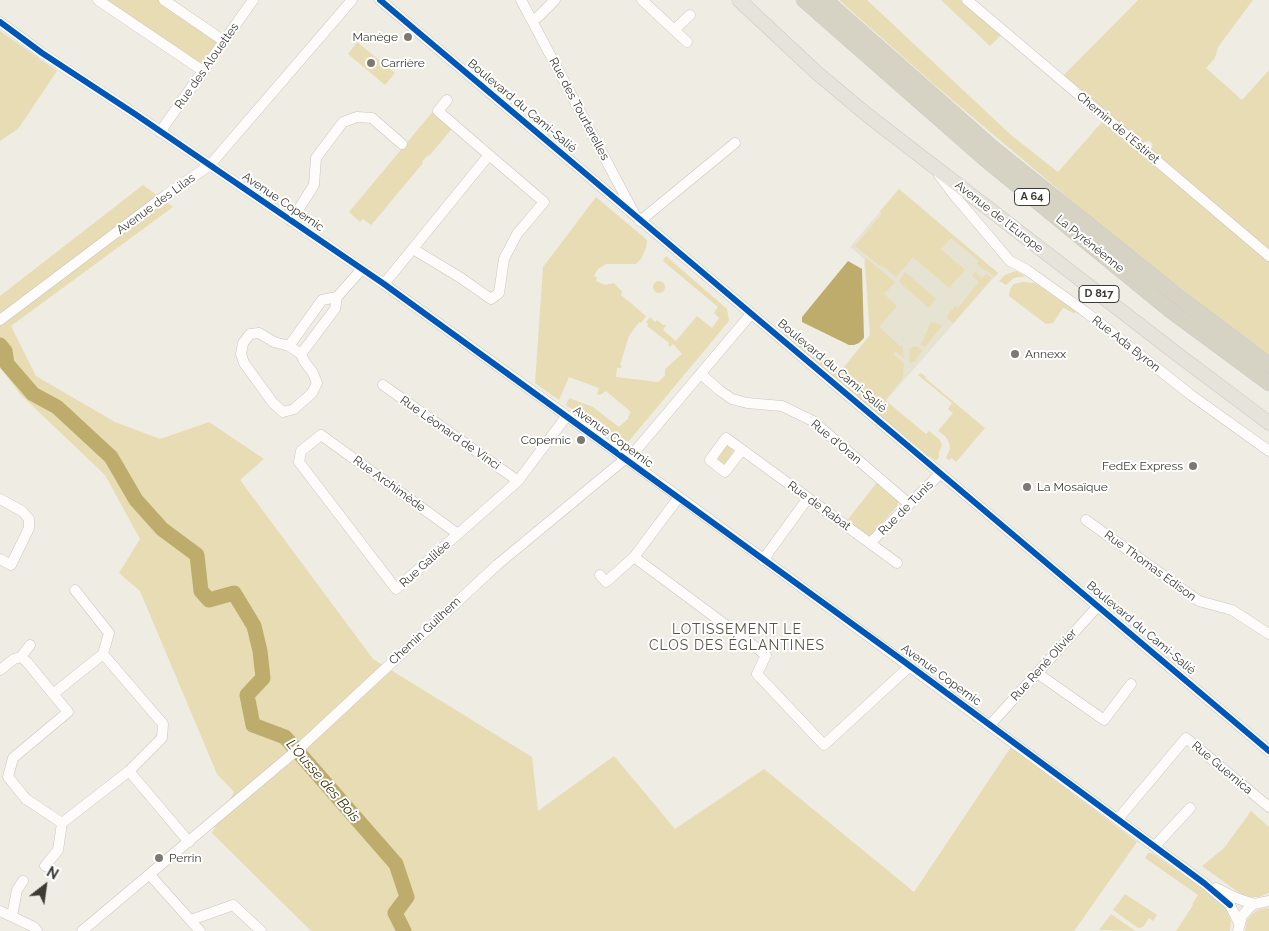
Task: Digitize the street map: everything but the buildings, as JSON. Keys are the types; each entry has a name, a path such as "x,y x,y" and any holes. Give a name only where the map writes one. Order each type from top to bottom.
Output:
{"highway":[{"name":"La Pyrénéenne","path":"804,0 984,158 1170,310 1269,383"},
{"name":"La Pyrénéenne","path":"825,0 994,149 1181,299 1269,365"}],"main road":[{"name":"Avenue de l'Europe","path":"739,0 843,95 1269,423"}],"street":[{"path":"98,0 203,71"},
{"path":"164,0 224,41"},
{"name":"Rue des Alouettes","path":"160,132 253,0"},
{"name":"Avenue des Lilas","path":"0,320 166,195 210,165 352,0"},
{"name":"Boulevard du Cami-Salié","path":"380,0 1269,751"},
{"name":"Rue des Tourterelles","path":"521,0 638,219"},
{"path":"532,20 538,17 555,0"},
{"path":"642,0 687,42"},
{"name":"Chemin de l'Estiret","path":"967,0 1269,256"},
{"path":"674,30 690,15"},
{"name":"Avenue Copernic","path":"0,22 49,58 384,284 910,666 1204,883 1230,905 1239,929"},
{"path":"413,249 491,299 499,293 504,259 517,234 544,202 438,111 447,100"},
{"path":"291,221 314,185 316,158 344,122 357,117 372,118 402,144"},
{"path":"638,219 735,144"},
{"path":"384,284 489,155"},
{"name":"Rue Ada Byron","path":"931,164 954,195 1010,260 1087,313 1191,395 1269,451"},
{"path":"301,354 335,309 337,297 362,269"},
{"path":"289,346 322,300 337,297"},
{"name":"Chemin Guilhem","path":"82,931 291,756 497,565 637,449 751,314"},
{"path":"259,333 274,342 289,346 301,354 317,383 312,393 294,409 283,412 272,403 257,383 241,354 243,343 250,334 259,333"},
{"name":"Rue d'Oran","path":"701,374 732,399 747,403 782,406 813,421 910,504"},
{"name":"Rue Léonard de Vinci","path":"383,384 518,481"},
{"name":"Rue Galilée","path":"320,435 301,451 299,462 396,589 518,481 566,417"},
{"name":"Rue Archimède","path":"320,435 458,534"},
{"name":"Rue de Rabat","path":"742,450 896,563"},
{"name":"Rue de Tunis","path":"870,543 941,473"},
{"path":"600,575 606,582 634,557 679,497"},
{"path":"763,560 808,498"},
{"path":"0,499 22,511 29,520 29,528 11,565 0,559"},
{"name":"Rue Thomas Edison","path":"1086,520 1199,601 1232,610 1269,634"},
{"path":"634,557 766,656 757,674 824,745 910,666"},
{"path":"53,694 103,654 109,633 75,590"},
{"name":"Rue René Olivier","path":"990,725 1098,606"},
{"path":"0,670 14,659 21,657 30,645"},
{"path":"45,866 58,850 62,823 129,771 162,738 163,724 103,654"},
{"path":"21,657 68,712 13,758 8,777 26,799 62,823"},
{"path":"1037,673 1104,720 1131,684"},
{"name":"Rue Guernica","path":"1118,819 1186,738 1269,807"},
{"path":"129,771 189,842"},
{"path":"1155,846 1190,808"},
{"path":"150,875 200,931"},
{"path":"12,916 17,890 23,881"},
{"name":"Avenue Copernic","path":"1204,883 1254,904"},
{"path":"1239,929 1248,909 1254,904 1269,901"},
{"path":"191,920 234,905 261,931"},
{"path":"0,911 34,927 37,931"}],"shaded area":[{"path":"98,0 164,0 220,38 199,68"},
{"path":"839,0 867,0 1011,135 1058,172 1102,122 1165,175 1170,169 1150,152 1153,144 1149,141 1140,143 1061,78 1138,0 1253,0 1218,47 1215,58 1206,68 1242,100 1269,70 1269,355 1112,235 937,87"},
{"path":"941,0 962,0 1003,33 990,46"},
{"path":"0,31 57,71 18,129 0,141"},
{"name":"Carrière","path":"357,42 395,73 385,85 348,54"},
{"path":"435,109 455,125 422,162 373,223 371,225 363,219 360,222 349,212"},
{"path":"143,185 173,207 11,326 36,376 115,422 160,439 209,422 264,459 240,480 373,659 532,757 538,811 614,756 675,829 764,769 914,892 1011,747 1137,842 1074,931 311,931 212,833 234,792 217,774 140,591 119,573 140,539 105,475 20,394 0,367 0,296"},
{"path":"899,189 998,273 883,404 841,370 870,335 864,259 850,247"},
{"path":"899,189 998,273 994,277 985,271 977,264 979,261 951,238 941,249 965,270 949,288 913,257 896,277 855,246 882,214 880,211"},
{"path":"596,197 647,240 641,259 636,264 606,264 598,269 594,276 597,278 596,281 605,285 614,283 622,292 621,295 646,316 629,336 620,365 622,366 617,368 616,377 658,382 665,376 665,369 682,354 673,344 670,347 669,343 647,326 646,322 650,317 655,322 657,320 666,325 663,330 676,341 697,316 712,328 719,318 714,313 718,307 663,261 666,256 727,309 729,321 629,441 617,442 566,405 569,398 593,407 619,427 629,418 631,412 606,391 600,395 597,394 599,388 569,377 559,400 535,383 543,267"},
{"path":"865,257 895,282 884,294 897,306 879,327 900,346 902,345 904,358 896,352 893,354 904,363 903,378 885,400 926,434 929,431 940,440 942,446 936,461 930,456 928,458 781,335 788,326 882,403 843,369 870,335"},
{"path":"848,261 862,269 864,338 854,345 849,345 802,322 802,317"},
{"path":"1016,271 1025,276 1014,278 1006,285 999,281 1005,275"},
{"path":"905,272 936,299 929,308 899,282"},
{"path":"975,272 982,278 986,274 992,278 953,323 946,317 955,306 958,308 979,282 972,276"},
{"path":"659,281 665,287 659,293 653,287"},
{"path":"1022,282 1035,283 1077,312 1074,313 1063,308 1053,323 1046,324 1009,296 1010,289 1014,284"},
{"path":"931,321 942,326 925,347 921,345"},
{"path":"915,346 923,350 916,361 910,363 909,349"},
{"path":"921,373 985,428 956,462 952,458 949,460 946,458 950,449 949,442 938,431 953,413 948,409 952,403 918,375"},
{"path":"725,444 734,450 724,465 715,460"},
{"path":"878,481 898,500 898,505 871,535 867,536 846,522"},
{"path":"1251,811 1269,827 1269,893 1259,897 1245,897 1202,866 1224,848"},
{"path":"1148,853 1152,853 1225,904 1231,921 1230,931 1176,931 1198,895 1145,858"},
{"path":"1125,894 1157,915 1153,921 1149,918 1143,927 1138,928 1113,910"},
{"path":"1269,908 1269,931 1245,931 1247,920 1252,914 1259,909"},
{"path":"1111,914 1134,930 1135,931 1099,930"}],"waterway":[{"name":"L'Ousse des Bois","path":"0,345 5,351 7,364 33,394 57,407 111,457 136,500 162,529 197,555 201,591 209,600 234,593 254,626 260,651 263,678 247,695 253,725 285,737 396,864 407,897 395,913 404,931"}],"cycle path":[{"path":"380,0 1269,751"},
{"path":"0,22 42,53 135,114 384,284 902,660 1204,883 1230,905"}],"place":[{"name":"Manège","path":"408,37"},
{"name":"Carrière","path":"371,63"},
{"name":"Annexx","path":"1015,354"},
{"name":"Copernic","path":"581,440"},
{"name":"FedEx Express","path":"1193,466"},
{"name":"La Mosaïque","path":"1027,487"},
{"name":"Perrin","path":"159,858"}],"district":[{"name":"LOTISSEMENT LE CLOS DES ÉGLANTINES","path":"737,638"}]}
